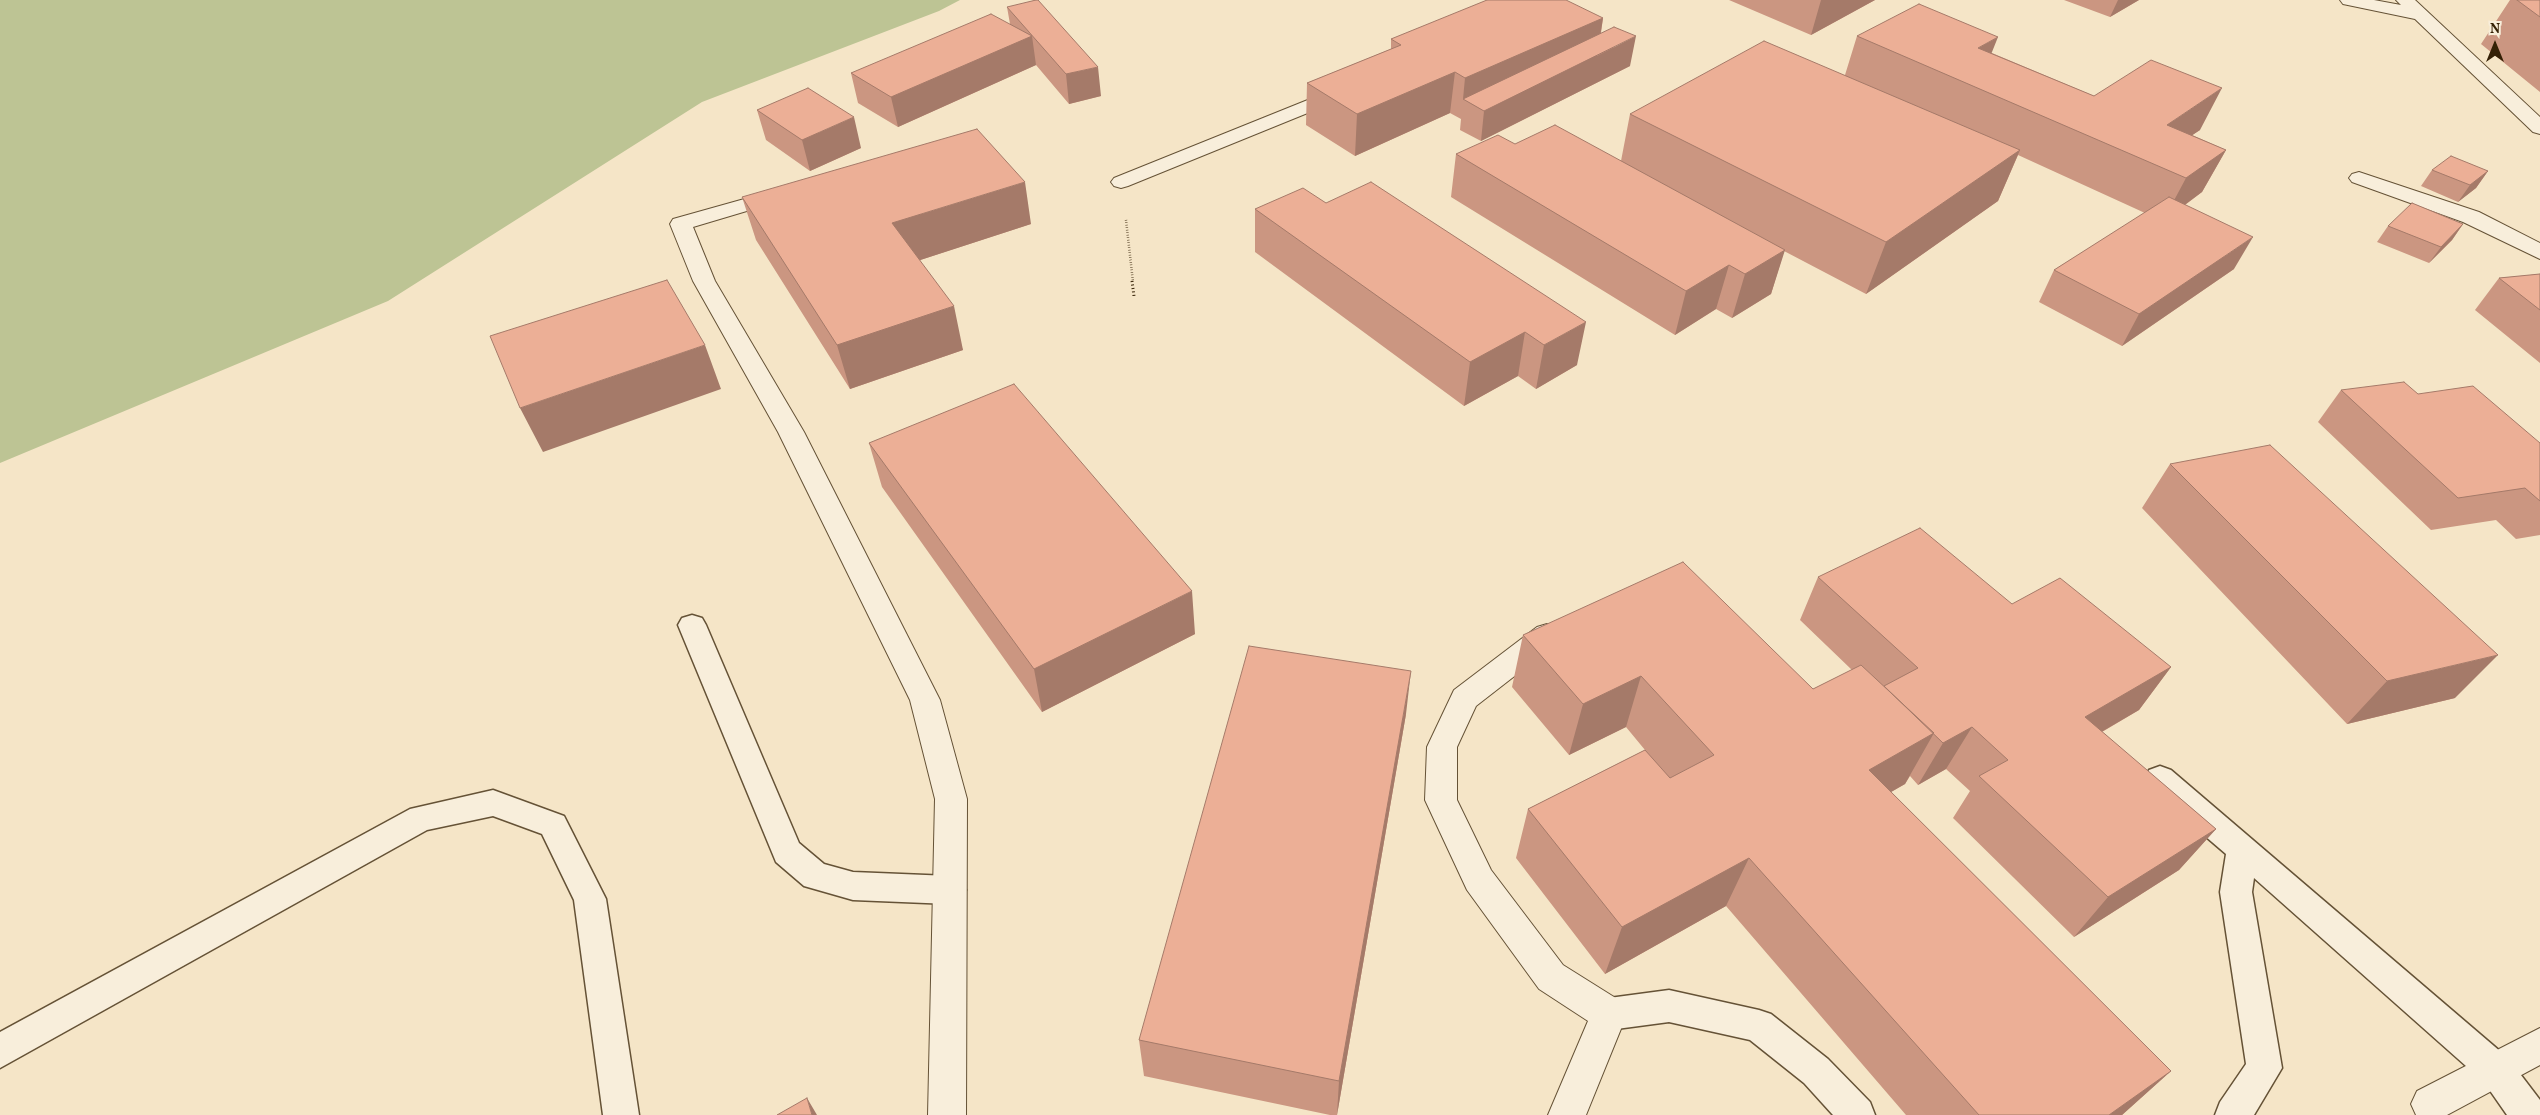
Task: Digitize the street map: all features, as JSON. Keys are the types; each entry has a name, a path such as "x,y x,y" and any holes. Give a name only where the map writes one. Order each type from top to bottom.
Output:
{"street":[{"path":"2349,0 2421,15"},
{"path":"2405,0 2540,128"},
{"path":"1122,182 1353,87"},
{"path":"2360,178 2471,217 2540,252"},
{"path":"803,188 681,224 704,281 791,432 925,700 951,799 947,1115"},
{"path":"1567,1115 1609,1014 1551,978 1478,880 1441,800 1442,747 1465,698 1557,628 1574,619"},
{"path":"2430,1104 2540,1046"}],"lane":[{"path":"692,625 787,852 815,876 853,886 950,890"},
{"path":"2160,779 2344,936 2496,1070 2529,1115"},
{"path":"0,1051 421,818 493,803 553,825 590,899 621,1115"},
{"path":"2233,1115 2264,1068 2236,892 2242,850"},
{"path":"1609,1014 1669,1006 1759,1026 1816,1071 1857,1115"}],"path":[{"path":"1122,182 1134,296"}],"green space":[{"path":"0,0 960,0 939,11 702,102 388,301 0,463"}],"building":[{"path":"1036,0 1098,67 1066,74 1007,7"},
{"path":"1487,0 1566,0 1603,18 1465,78 1455,72 1357,114 1307,83 1401,45 1391,39"},
{"path":"2517,0 2540,0 2540,17"},
{"path":"1919,4 1998,37 1978,48 2094,96 2151,60 2222,88 2167,125 2226,150 2186,178 1857,36"},
{"path":"991,14 1032,36 891,97 851,73"},
{"path":"1614,27 1636,36 1484,111 1463,99"},
{"path":"1764,41 2020,150 1886,242 1630,114"},
{"path":"808,88 854,117 802,140 757,110"},
{"path":"1555,125 1785,250 1745,274 1729,265 1686,291 1456,154 1498,135 1515,144"},
{"path":"977,129 1025,182 892,223 954,306 837,345 742,197"},
{"path":"2451,156 2488,171 2470,185 2432,170"},
{"path":"1371,182 1586,322 1544,345 1525,332 1470,362 1255,209 1303,188 1326,203"},
{"path":"2169,197 2253,237 2139,314 2054,270"},
{"path":"2412,203 2463,224 2441,247 2388,226"},
{"path":"2540,274 2540,310 2499,278"},
{"path":"667,280 705,345 520,408 490,336"},
{"path":"2404,382 2418,394 2473,386 2540,443 2540,501 2525,488 2458,498 2341,390"},
{"path":"1014,384 1192,591 1034,669 869,443"},
{"path":"2270,445 2498,655 2387,681 2170,464"},
{"path":"1920,528 2012,604 2060,578 2171,667 2085,717 2216,829 2108,897 1979,776 2008,760 1972,727 1943,743 1884,686 1918,668 1818,577"},
{"path":"1683,562 1813,689 1861,665 1934,733 1869,770 2171,1071 2109,1115 1979,1115 1749,858 1622,927 1528,809 1645,750 1670,778 1714,755 1641,676 1583,704 1523,635"},
{"path":"1249,646 1411,671 1339,1081 1139,1040"},
{"path":"807,1098 812,1115 777,1115"}]}
